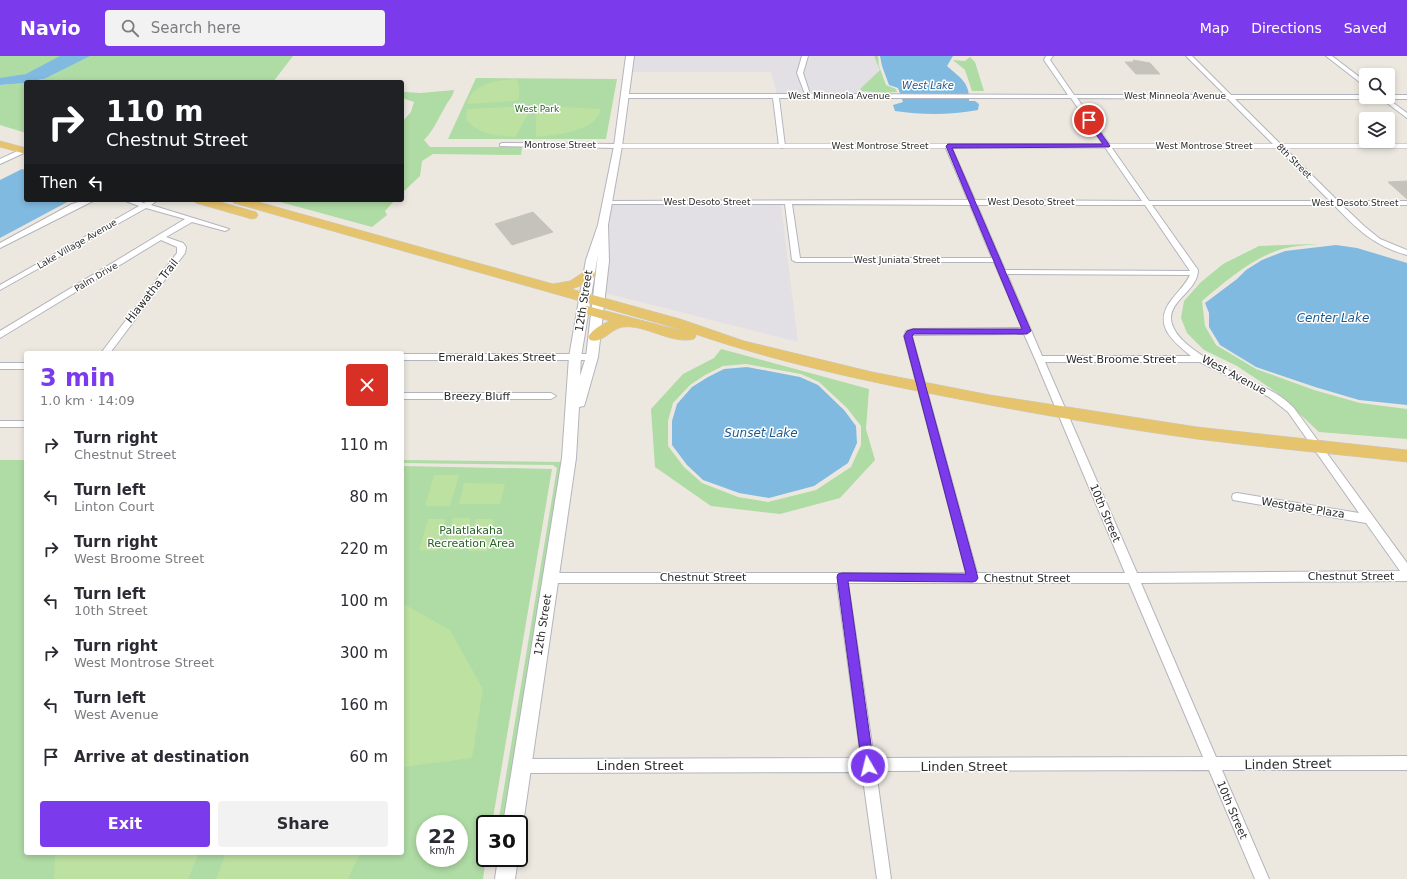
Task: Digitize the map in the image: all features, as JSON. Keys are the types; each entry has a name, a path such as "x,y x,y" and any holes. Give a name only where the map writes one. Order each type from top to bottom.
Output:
{"highway":[{"path":"0,134 24,147"},
{"path":"0,144 24,148"},
{"path":"207,202 599,307 675,322 739,344 825,366 920,387 1062,413 1189,432 1407,456"},
{"path":"245,202 552,288 584,303"},
{"path":"552,288 574,284 589,275"},
{"path":"599,307 629,322 667,332 739,344"},
{"path":"595,337 603,329 611,325 629,322"}],"main road":[{"name":"12th Street","path":"514,815 551,578 572,427 575,357 591,260 603,225 618,146 630,56"},
{"name":"12th Street","path":"572,427 592,358 604,261 603,225"},
{"path":"505,879 507,867"}],"street":[{"path":"805,56 800,73 808,96"},
{"path":"1002,272 1194,273 1190,263 1047,60 1050,56"},
{"name":"8th Street","path":"1189,56 1369,236 1386,245 1407,253"},
{"path":"1329,56 1359,80"},
{"name":"West Minneola Avenue","path":"625,96 1359,97"},
{"path":"776,96 782,146"},
{"path":"1395,97 1407,97"},
{"path":"1391,104 1407,116"},
{"name":"Montrose Street","path":"502,145 618,146"},
{"name":"West Montrose Street","path":"618,146 1407,146"},
{"name":"10th Street","path":"948,146 1262,879"},
{"path":"0,162 24,149"},
{"path":"0,246 75,206 86,202"},
{"path":"134,202 225,229"},
{"name":"Lake Village Avenue","path":"0,288 150,202"},
{"name":"West Desoto Street","path":"607,202 1147,202 1407,204"},
{"name":"West Juniata Street","path":"788,203 796,260 997,260"},
{"name":"Palm Drive","path":"0,335 191,219"},
{"name":"Hiawatha Trail","path":"107,351 182,253 182,247 180,245 161,238"},
{"path":"591,260 604,261"},
{"name":"West Avenue","path":"1194,273 1188,285 1172,303 1167,318 1170,331 1174,337 1181,344 1220,370 1271,395 1280,401 1297,417 1407,572"},
{"path":"973,578 920,387 908,336 909,333 913,332 1027,331"},
{"name":"Emerald Lakes Street","path":"404,358 592,358"},
{"name":"West Broome Street","path":"1039,359 1202,359"},
{"path":"0,366 24,366"},
{"name":"Breezy Bluff","path":"404,396 551,396"},
{"path":"0,424 24,424"},
{"name":"Westgate Plaza","path":"1237,497 1369,519"},
{"name":"Chestnut Street","path":"551,578 1133,578 1407,576"},
{"path":"842,577 884,879"},
{"name":"Linden Street","path":"522,766 1213,765 1407,763"}],"shaded area":[{"path":"633,56 802,56 798,73 804,94 777,94 771,72 631,72"},
{"path":"808,56 874,56 880,70 861,89 862,91 883,93 811,94 803,73"},
{"path":"610,205 781,205 798,342 605,293 607,225"}],"green space":[{"path":"0,56 68,56 49,68 0,81"},
{"path":"79,56 293,56 275,80 40,80 44,79"},
{"path":"874,56 878,56 879,66 886,85 896,89 897,92 884,93 862,91 860,89 880,70"},
{"path":"970,57 975,62 984,91 972,91 965,70 953,60 965,61"},
{"name":"West Park","path":"476,78 617,79 606,139 448,139"},
{"path":"517,79 519,86 519,99 514,101 467,104 474,91 480,87 502,80"},
{"path":"24,83 24,132 0,125 0,85"},
{"path":"454,90 452,97 424,140 430,147 522,147 521,155 433,154 422,161 420,176 404,191 404,120 411,112 414,102 404,99 404,92 421,93"},
{"path":"543,106 601,109 598,117 591,123 574,131 536,137 536,117 538,108"},
{"path":"526,107 531,109 515,137 488,134 477,129 466,120 467,109"},
{"path":"280,202 393,202 385,211 387,215 372,227"},
{"path":"1319,244 1291,247 1271,253 1250,264 1230,278 1202,301 1205,326 1216,345 1256,369 1314,390 1360,403 1407,409 1407,439 1319,432 1276,392 1237,366 1204,350 1187,333 1181,318 1184,301 1200,283 1223,264 1259,246"},
{"path":"721,349 869,389 866,429 875,460 840,498 780,514 711,506 655,467 651,409 683,374 714,358","holes":["746,364 801,374 819,382 847,408 861,426 861,445 851,467 816,490 768,502 738,497 702,483 684,467 668,446 668,421 673,403 690,385 705,375 723,366"]},
{"name":"Palatlakaha Recreation Area","path":"0,460 24,460 24,855 404,855 404,466 552,469 494,815 476,815 476,867 485,867 483,879 0,879"},
{"path":"404,460 563,462 507,815 499,815 557,468 553,465 404,463"},
{"path":"434,475 459,475 450,506 425,506"},
{"path":"464,483 505,484 500,504 459,504"},
{"path":"453,518 471,518 463,550 444,550"},
{"path":"428,519 446,519 437,551 419,550"},
{"path":"476,519 494,519 487,551 468,551"},
{"path":"404,604 450,630 483,689 472,758 404,767"},
{"path":"55,855 198,855 188,879 54,879"},
{"path":"225,855 359,855 348,879 216,879"}],"water":[{"path":"60,56 90,56 44,79 24,80 24,83 0,85 0,78 26,74"},
{"name":"West Lake","path":"880,56 953,56 947,66 960,77 966,85 968,89 969,101 975,101 979,104 978,110 936,114 895,111 893,105 903,102 898,88 889,85"},
{"path":"22,169 24,170 24,202 67,202 0,238 0,180"},
{"name":"Center Lake","path":"1336,245 1357,248 1407,263 1407,405 1359,400 1256,367 1220,345 1209,327 1209,313 1205,303 1237,279 1246,270 1262,260 1285,251"},
{"name":"Sunset Lake","path":"747,367 800,377 818,385 844,410 856,426 857,443 848,463 814,486 769,498 739,493 703,480 687,465 672,445 672,421 677,404 692,387 708,377 724,369"}],"building":[{"path":"1133,60 1150,63 1160,74 1136,74 1125,62 1134,62"},
{"path":"1407,181 1407,199 1388,182"},
{"path":"533,212 553,232 512,245 495,224"}],"route":[{"path":"868,766 842,577 973,578 920,387 908,336 909,333 1027,331 948,146 1107,146 1089,120"}]}
